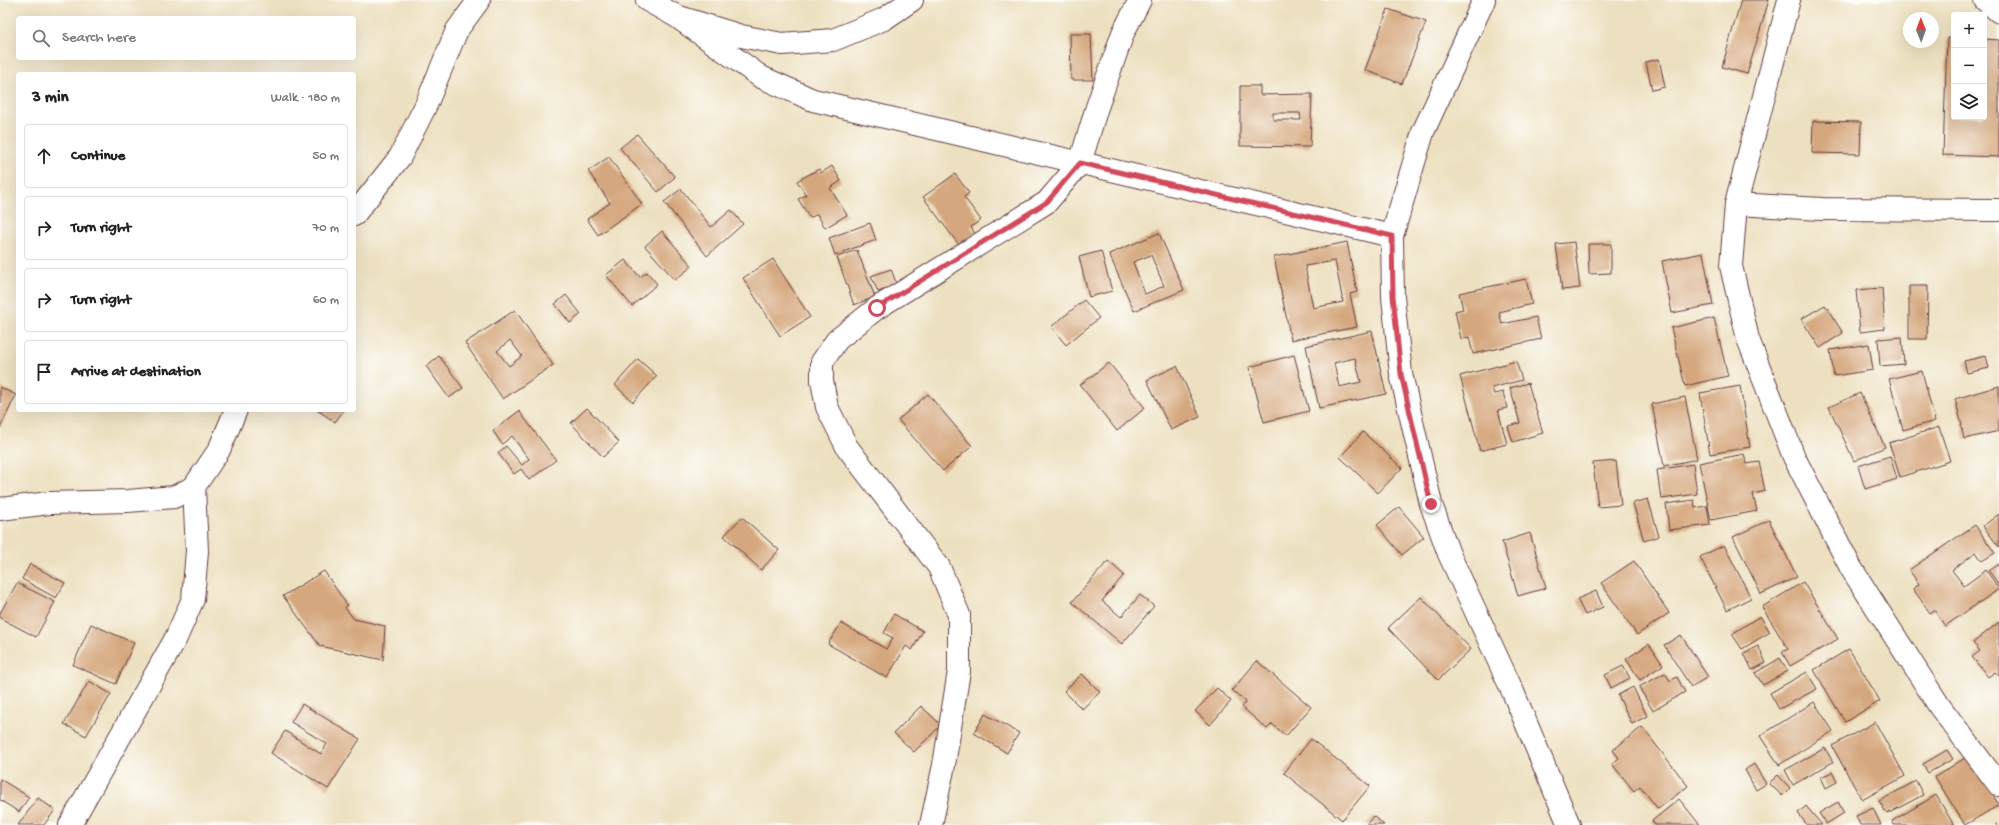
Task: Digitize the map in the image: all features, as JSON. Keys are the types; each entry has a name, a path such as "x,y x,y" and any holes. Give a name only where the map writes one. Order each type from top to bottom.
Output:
{"street":[{"path":"356,212 400,157 426,105 457,30 479,0"},
{"path":"647,0 676,16 761,77 813,100 1392,236"},
{"path":"676,16 742,36 782,44 833,40 884,20 912,0"},
{"path":"931,825 944,765 959,671 959,615 939,567 847,447 827,407 822,381 822,362 838,340 877,308 1047,202 1080,163 1097,107 1123,34 1140,0"},
{"path":"1484,0 1423,132 1392,236 1393,296 1401,374 1431,504 1449,554 1513,692 1569,825"},
{"path":"1789,0 1736,204 1731,266 1748,339 1794,457 1851,568 1940,707 1999,786"},
{"path":"1985,0 1999,12"},
{"path":"1736,204 1822,209 1999,210"},
{"path":"0,509 50,503 128,501 174,497 194,487 219,450 235,412"},
{"path":"70,825 172,644 193,599 197,551 194,487"}],"building":[{"path":"1741,0 1769,0 1747,74 1722,67"},
{"path":"1388,9 1426,22 1402,84 1365,70"},
{"path":"1070,34 1091,34 1093,80 1071,80"},
{"path":"1947,38 1951,38 1951,120 1987,120 1987,39 1999,40 1999,157 1943,155"},
{"path":"1659,59 1665,87 1652,90 1646,62"},
{"path":"1240,86 1260,86 1260,95 1312,94 1310,147 1240,146","holes":["1273,113 1300,113 1301,120 1273,120"]},
{"path":"1813,121 1861,122 1860,154 1812,153"},
{"path":"637,134 675,177 658,192 620,148"},
{"path":"609,157 642,204 598,235 587,219 610,203 588,171"},
{"path":"832,166 841,181 830,188 847,215 825,228 817,214 810,218 798,199 806,195 797,181 819,169 821,173"},
{"path":"955,174 969,193 964,197 981,220 971,227 975,234 959,245 923,197"},
{"path":"681,189 711,227 731,210 743,224 707,256 664,202"},
{"path":"870,223 876,240 835,255 829,238"},
{"path":"662,231 692,266 675,280 645,246"},
{"path":"1159,233 1184,290 1134,311 1109,254","holes":["1151,255 1164,286 1145,294 1133,262"]},
{"path":"1347,242 1357,292 1350,294 1357,327 1291,340 1274,257","holes":["1335,261 1343,302 1313,308 1305,266"]},
{"path":"1574,242 1580,288 1562,290 1556,244"},
{"path":"1588,244 1611,244 1611,273 1589,274"},
{"path":"857,250 875,297 854,305 837,257"},
{"path":"1101,251 1112,291 1089,297 1079,257"},
{"path":"1703,253 1713,305 1672,313 1662,261"},
{"path":"773,259 810,317 780,336 743,278"},
{"path":"625,260 640,277 647,272 657,284 632,306 606,275"},
{"path":"891,269 897,285 878,292 871,276"},
{"path":"1526,279 1532,304 1499,312 1502,324 1536,317 1541,339 1473,354 1469,337 1461,339 1455,311 1463,309 1459,293"},
{"path":"1909,286 1928,286 1927,339 1909,339"},
{"path":"1882,288 1885,329 1860,332 1856,290"},
{"path":"566,295 581,314 570,323 555,304"},
{"path":"1084,300 1099,318 1066,345 1051,327"},
{"path":"1825,305 1843,333 1820,348 1801,319"},
{"path":"515,310 553,365 503,399 465,343","holes":["510,340 522,356 509,366 497,351"]},
{"path":"1714,318 1728,376 1685,386 1671,328"},
{"path":"1372,331 1386,394 1319,408 1306,346","holes":["1355,358 1361,382 1339,387 1334,363"]},
{"path":"1902,337 1904,364 1880,366 1878,339"},
{"path":"1869,344 1873,370 1834,376 1830,350"},
{"path":"1294,355 1309,411 1264,422 1249,367"},
{"path":"439,356 463,388 449,398 426,366"},
{"path":"1986,356 1989,368 1967,373 1964,361"},
{"path":"638,359 657,376 633,402 615,385"},
{"path":"1516,361 1522,380 1492,388 1494,394 1503,392 1507,408 1498,410 1507,444 1480,451 1460,376"},
{"path":"1109,363 1145,408 1117,431 1080,385"},
{"path":"1177,366 1200,417 1171,430 1147,380"},
{"path":"1922,371 1935,421 1903,430 1889,379"},
{"path":"1528,383 1543,433 1513,442 1508,426 1520,423 1510,388"},
{"path":"1740,386 1750,447 1710,454 1700,393"},
{"path":"1999,386 1999,431 1964,439 1955,399"},
{"path":"0,387 16,395 0,428"},
{"path":"1860,393 1885,447 1854,461 1829,407"},
{"path":"928,394 972,446 943,471 898,420"},
{"path":"1685,397 1697,459 1664,466 1652,404"},
{"path":"587,408 619,442 603,457 571,423"},
{"path":"519,411 556,460 529,480 521,469 514,474 498,453 506,446 522,465 529,459 512,436 502,444 493,431"},
{"path":"320,412 342,412 335,422"},
{"path":"1939,427 1950,461 1900,477 1889,443"},
{"path":"1363,432 1402,468 1378,493 1340,457"},
{"path":"1744,454 1747,464 1759,462 1765,491 1753,494 1757,511 1711,520 1699,463"},
{"path":"1890,456 1897,479 1865,489 1858,466"},
{"path":"1616,461 1621,505 1598,507 1593,463"},
{"path":"1693,464 1697,494 1661,499 1657,470"},
{"path":"1648,499 1659,536 1644,541 1633,503"},
{"path":"1694,500 1695,508 1707,506 1710,525 1669,530 1666,504"},
{"path":"1399,507 1424,537 1402,555 1377,525"},
{"path":"1999,514 1999,547 1983,526"},
{"path":"742,517 779,550 761,570 724,536"},
{"path":"1769,520 1797,577 1761,594 1733,537"},
{"path":"1975,525 1995,553 1982,561 1976,552 1952,570 1964,586 1986,570 1999,589 1945,626 1934,610 1930,613 1913,589 1919,584 1909,570"},
{"path":"1530,533 1546,588 1518,596 1502,542"},
{"path":"1724,545 1751,598 1727,610 1700,557"},
{"path":"1108,561 1124,575 1102,601 1121,617 1140,595 1154,606 1122,644 1072,602"},
{"path":"1634,561 1669,613 1637,635 1601,583"},
{"path":"30,564 65,583 56,598 22,579"},
{"path":"1999,564 1999,585 1989,571"},
{"path":"324,571 347,605 345,608 354,619 385,626 383,660 320,646 283,596"},
{"path":"1803,582 1838,639 1790,666 1782,652 1788,649 1762,607"},
{"path":"17,583 55,602 36,637 0,618 0,613"},
{"path":"1596,591 1603,607 1585,615 1577,599"},
{"path":"1421,597 1471,649 1438,680 1388,628"},
{"path":"894,614 923,631 912,650 906,646 887,678 828,644 841,623 886,649 893,638 884,633"},
{"path":"1760,616 1770,632 1742,649 1732,634"},
{"path":"1999,622 1999,676 1995,672 1988,677 1972,657 1980,651 1973,643"},
{"path":"91,624 134,643 116,684 73,665"},
{"path":"1681,635 1708,677 1691,687 1664,645"},
{"path":"1649,644 1663,665 1640,680 1626,659"},
{"path":"1758,646 1766,663 1752,670 1744,653"},
{"path":"1849,649 1880,701 1845,722 1814,670"},
{"path":"1780,658 1788,671 1763,685 1755,673"},
{"path":"1257,661 1311,707 1286,736 1272,724 1267,729 1242,707 1246,702 1232,690"},
{"path":"1623,666 1630,678 1611,688 1605,675"},
{"path":"1807,672 1817,689 1779,709 1770,693"},
{"path":"1665,673 1670,681 1677,677 1685,692 1653,711 1639,687"},
{"path":"1082,674 1100,692 1082,709 1064,691"},
{"path":"89,681 111,694 86,736 64,724"},
{"path":"1633,687 1647,716 1632,724 1618,695"},
{"path":"1217,688 1231,701 1210,725 1195,711"},
{"path":"1814,702 1833,731 1779,765 1760,736"},
{"path":"302,704 360,739 328,789 271,753 285,731 321,754 327,744 291,722"},
{"path":"921,706 941,725 914,752 894,733"},
{"path":"985,714 1019,733 1007,753 974,733"},
{"path":"1875,722 1905,776 1862,800 1832,746"},
{"path":"1642,727 1688,786 1658,809 1640,786 1634,791 1612,764 1619,758 1613,750"},
{"path":"1311,739 1370,786 1342,820 1284,773"},
{"path":"1825,748 1833,762 1793,785 1785,770"},
{"path":"1947,750 1953,759 1928,773 1923,764"},
{"path":"1968,756 1999,805 1965,825 1935,777"},
{"path":"1754,764 1766,784 1756,790 1745,770"},
{"path":"1832,772 1837,782 1826,788 1821,777"},
{"path":"1778,775 1790,788 1782,796 1769,783"},
{"path":"0,779 29,797 19,812 0,800"},
{"path":"1916,781 1923,795 1887,814 1879,801"},
{"path":"1936,795 1954,825 1894,825 1892,821"},
{"path":"38,798 55,810 44,825 18,825"},
{"path":"1679,799 1700,825 1655,825 1652,821"},
{"path":"1838,802 1844,813 1826,824 1819,813"},
{"path":"1806,806 1822,825 1807,825 1798,813"},
{"path":"1873,808 1881,825 1860,825 1856,816"},
{"path":"1373,816 1384,825 1366,825"}],"route":[{"path":"877,308 1047,202 1080,163 1392,236 1393,296 1401,374 1431,504"}]}
